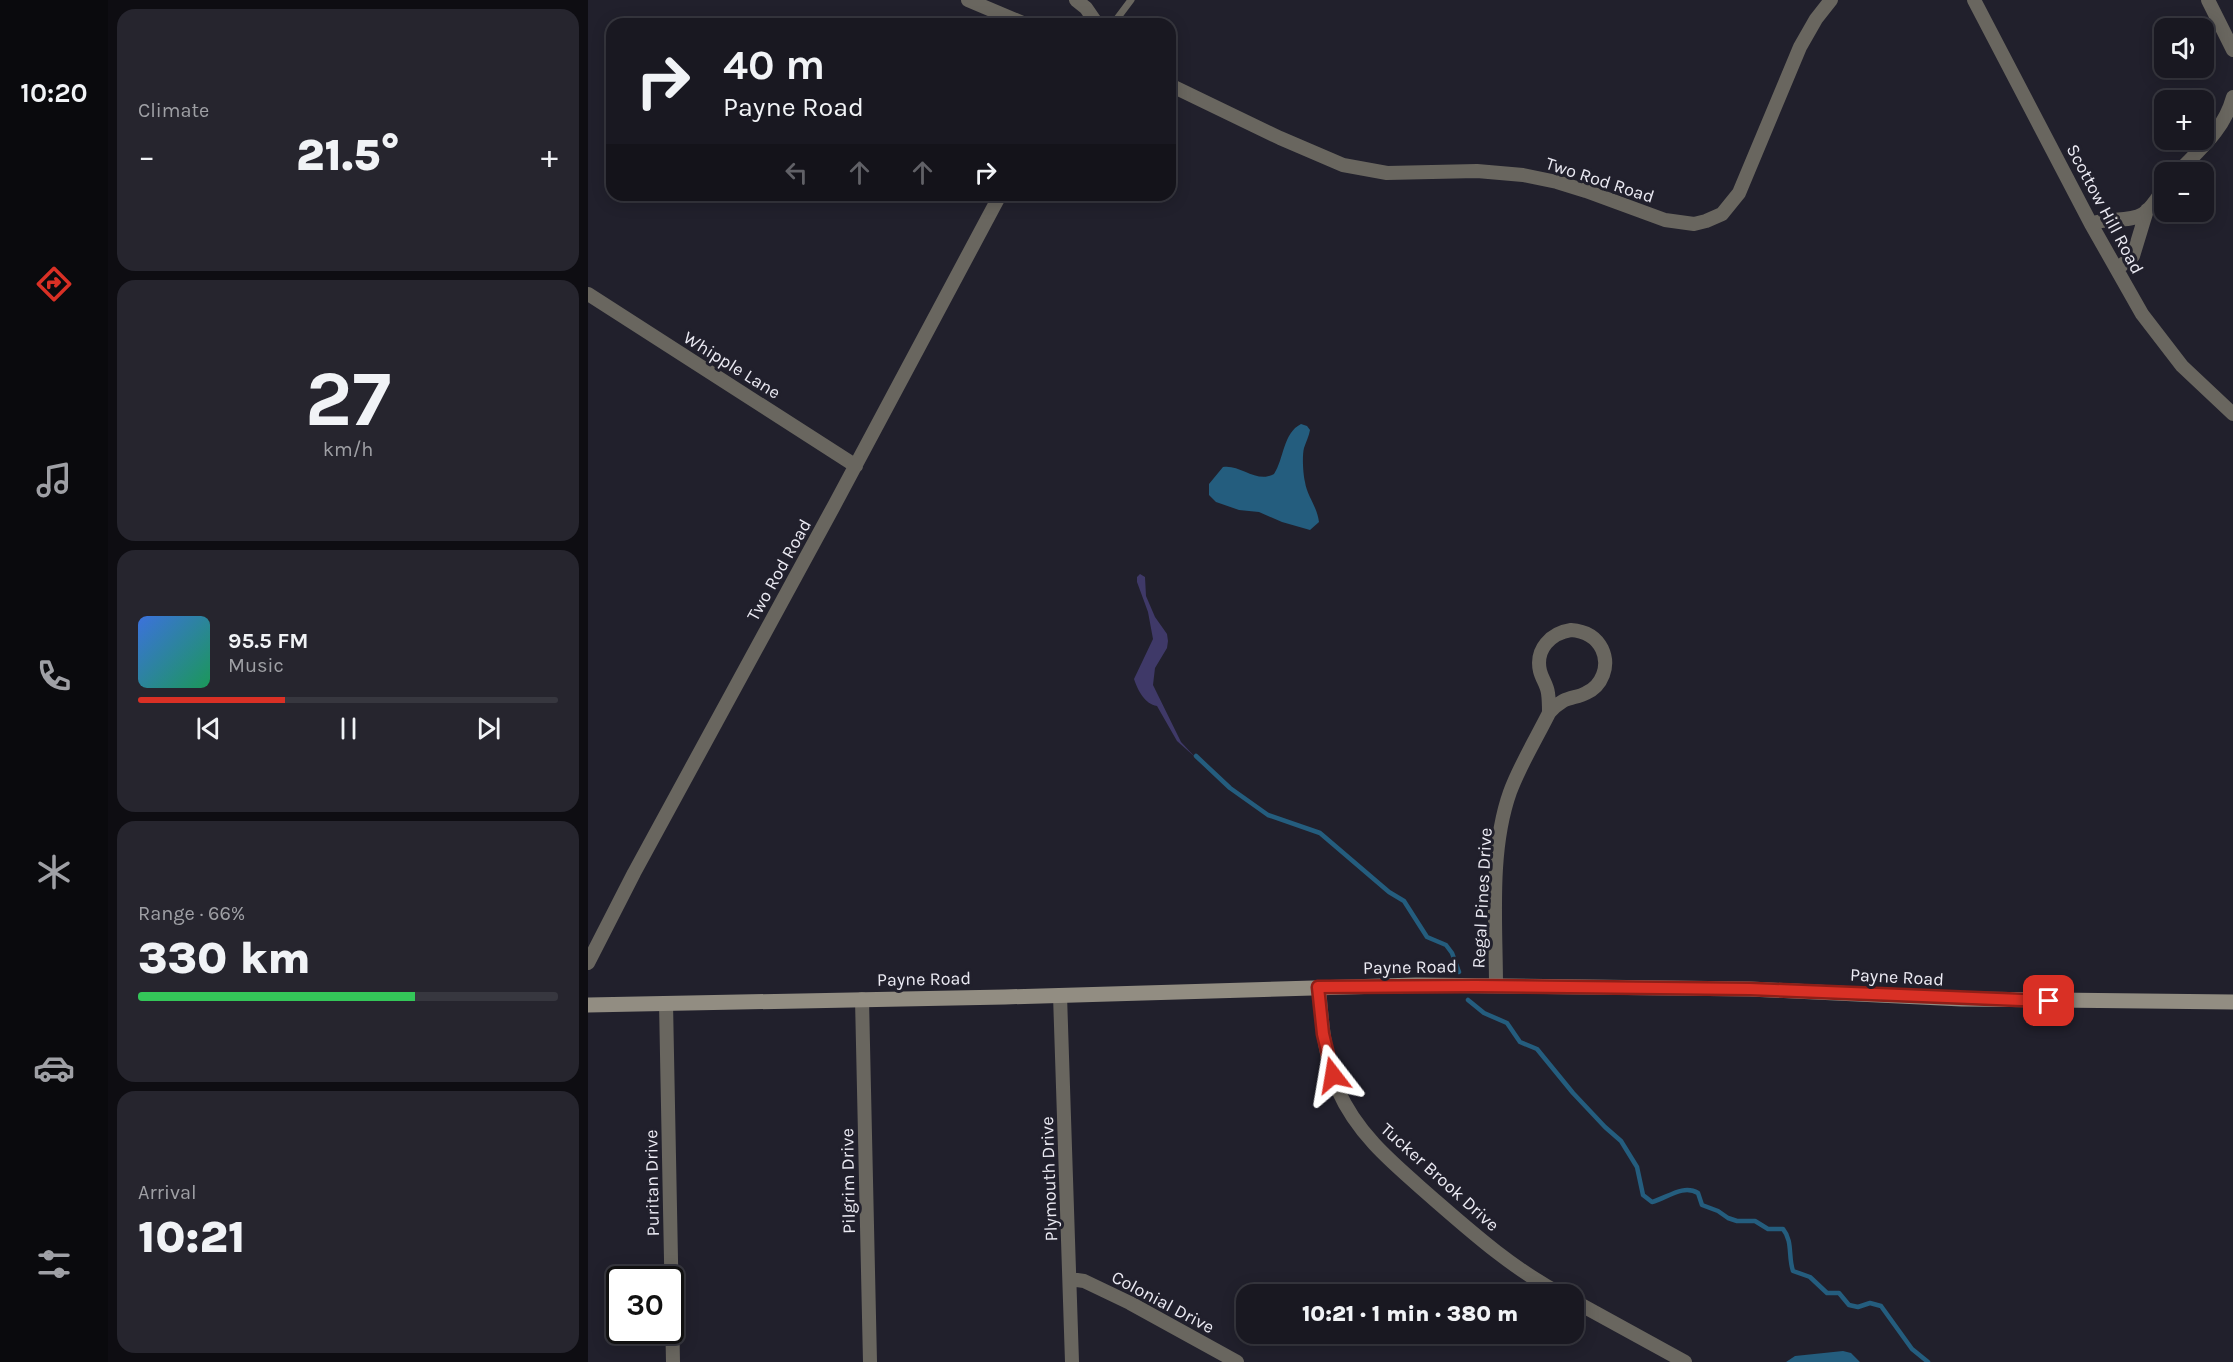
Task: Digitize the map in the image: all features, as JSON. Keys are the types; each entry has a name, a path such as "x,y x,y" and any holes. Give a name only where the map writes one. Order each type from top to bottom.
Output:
{"main road":[{"name":"Payne Road","path":"588,1005 1318,987 1496,986 1750,989 2049,1001 2233,1002"}],"street":[{"path":"968,0 1011,18"},
{"path":"1076,0 1086,8 1093,18"},
{"name":"Two Rod Road","path":"1176,89 1343,165 1387,173 1478,171 1523,176 1576,188 1665,220 1694,224 1722,214 1739,193 1800,47 1816,19 1831,0"},
{"name":"Scottow Hill Road","path":"1974,0 2091,224 2142,314 2181,366 2233,414"},
{"path":"2208,0 2233,50"},
{"path":"2188,162 2216,133 2233,97"},
{"name":"Two Rod Road","path":"588,963 634,873 856,466 997,201"},
{"path":"2117,269 2133,256 2147,210 2154,201"},
{"path":"2091,224 2108,219 2134,217 2147,210"},
{"name":"Whipple Lane","path":"588,294 856,466"},
{"path":"1571,630 1584,632 1602,649 1605,661 1604,673 1593,689 1563,701 1549,713 1548,693 1540,669 1542,650 1549,640 1559,633 1571,630"},
{"name":"Regal Pines Drive","path":"1496,986 1496,889 1501,829 1511,791 1549,713"},
{"name":"Tucker Brook Drive","path":"1318,987 1328,1059 1338,1090 1358,1127 1384,1156 1483,1241 1542,1284"},
{"name":"Plymouth Drive","path":"1060,995 1071,1362"},
{"name":"Pilgrim Drive","path":"862,999 870,1362"},
{"name":"Puritan Drive","path":"666,1003 673,1362"},
{"name":"Colonial Drive","path":"1070,1279 1084,1281 1130,1303 1237,1362"},
{"path":"1584,1306 1685,1362"}],"lane":[{"path":"1118,18 1131,0"}],"shaded area":[{"path":"1140,574 1145,577 1146,596 1155,617 1167,634 1168,641 1167,648 1155,668 1153,685 1181,742 1195,757 1177,741 1157,706 1149,703 1142,696 1134,679 1153,639 1148,612 1137,582"}],"water":[{"path":"1301,424 1310,430 1303,451 1304,474 1306,487 1319,522 1310,530 1259,512 1239,510 1216,502 1209,495 1209,484 1223,467 1236,468 1261,477 1274,474 1287,440 1295,428"},
{"path":"1843,1351 1851,1353 1860,1362 1786,1362 1795,1356"}],"waterway":[{"path":"1196,756 1230,788 1268,815 1320,833 1389,892 1404,901 1427,937 1446,945 1452,953 1459,972"},
{"path":"1468,1000 1484,1013 1507,1023 1520,1042 1537,1049 1573,1093 1621,1141 1637,1167 1643,1195 1652,1202 1681,1191 1692,1191 1698,1193 1702,1205 1728,1218 1737,1221 1755,1221 1768,1229 1783,1229 1788,1239 1793,1271 1810,1277 1827,1293 1839,1293 1849,1305 1858,1307 1870,1303 1881,1306 1912,1349 1928,1362"}],"route":[{"path":"1333,1075 1323,1034 1318,987 1416,985 1750,989 2049,1001"}]}
